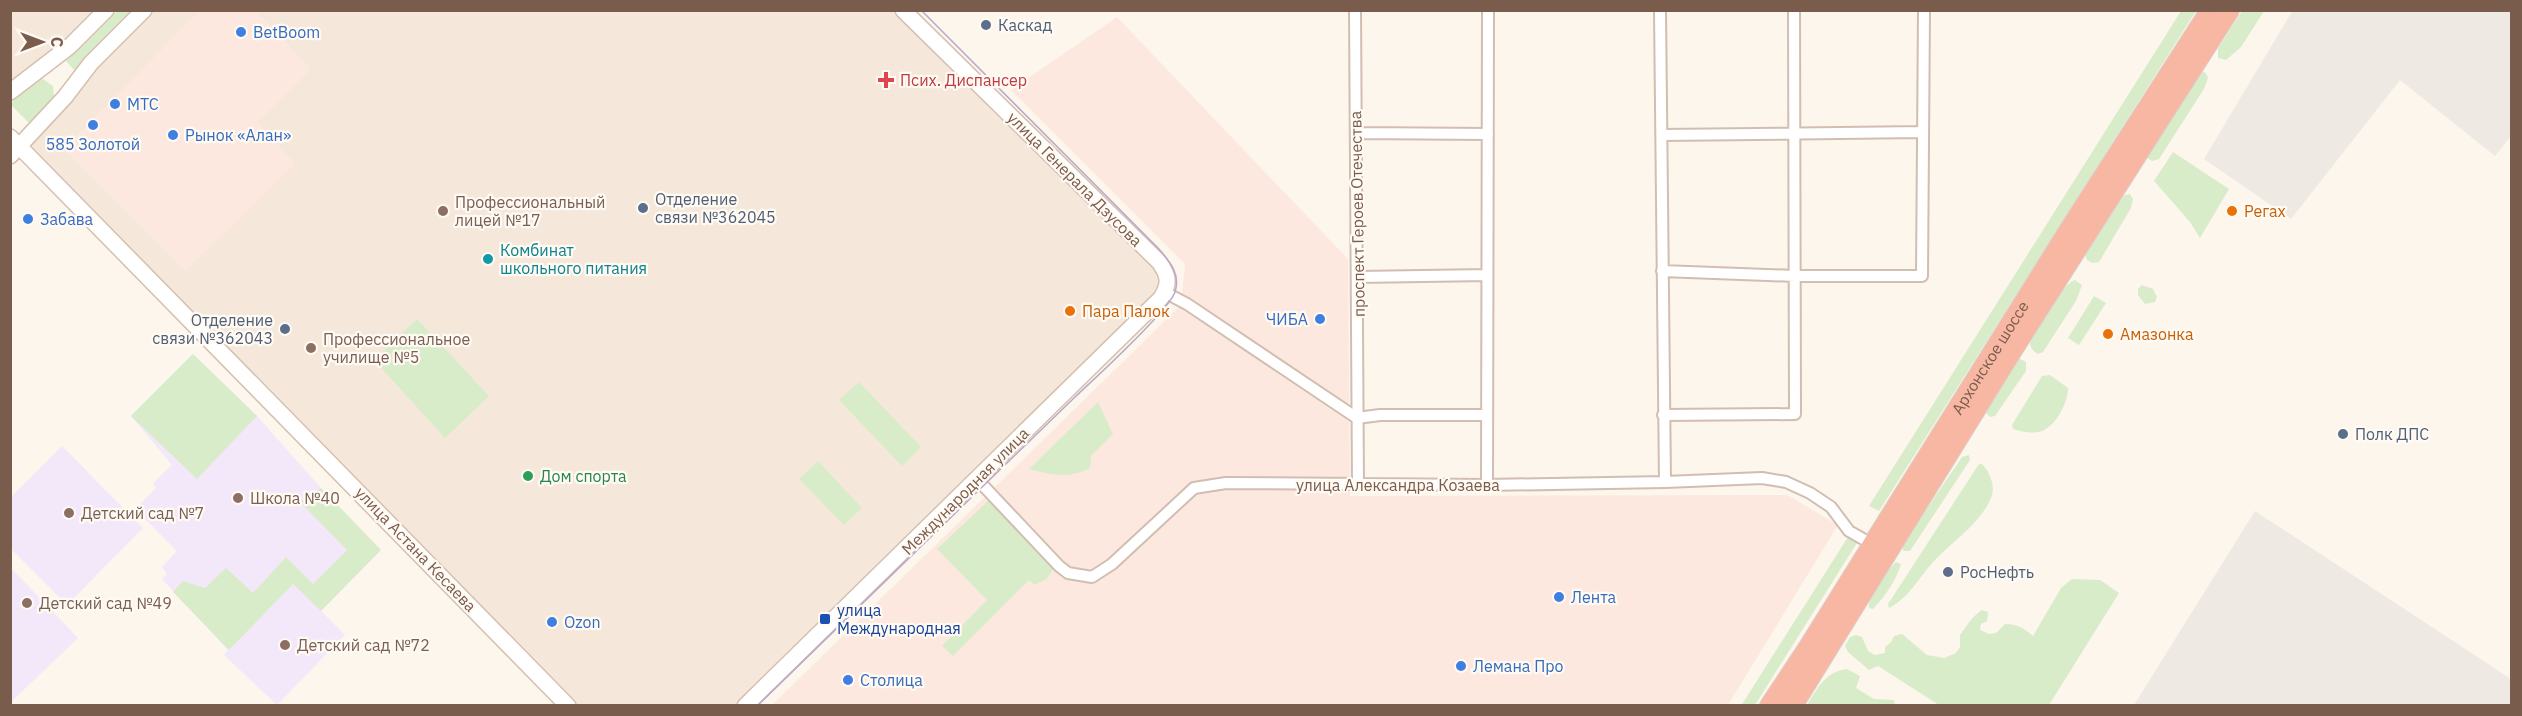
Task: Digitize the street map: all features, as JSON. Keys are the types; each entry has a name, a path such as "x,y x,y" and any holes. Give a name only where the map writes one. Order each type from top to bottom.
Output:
{"highway":[{"name":"Архонское шоссе","path":"1791,705 1880,549 2072,226 2211,10"},
{"name":"Архонское шоссе","path":"1770,705 1880,549 2020,338 2229,10"}],"street":[{"path":"10,92 70,46 106,10"},
{"path":"14,147 65,97 91,63 144,10"},
{"name":"проспект Героев Отечества","path":"1355,10 1358,486"},
{"path":"1487,485 1488,10"},
{"path":"1660,10 1665,482"},
{"path":"1663,415 1795,414 1794,10"},
{"path":"1662,271 1796,276 1922,276 1924,10"},
{"name":"улица Генерала Дзусова","path":"908,12 1159,262 1168,275"},
{"path":"1662,135 1922,132"},
{"path":"1356,133 1488,134"},
{"name":"улица Астана Кесаева","path":"14,147 568,705"},
{"name":"Международная улица","path":"748,703 1161,298 1169,283 1168,275"},
{"path":"1358,277 1487,275"},
{"path":"1164,292 1187,304 1357,418 1380,415 1487,415"},
{"name":"улица Александра Козаева","path":"976,478 1059,566 1068,573 1092,577 1112,564 1194,488 1226,483 1358,486 1487,485 1762,478 1786,482 1810,493 1831,507 1849,531 1880,549"}],"shaded area":[{"name":"Рынок «Алан»","path":"201,10 255,11 310,69 257,122 295,164 185,271 64,149"},
{"path":"2293,10 2511,11 2511,136 2495,156 2400,80 2291,219 2204,159"},
{"path":"11,11 106,11 11,92"},
{"path":"144,11 201,11 64,149 257,122 310,69 255,11 903,11 1014,118 1169,283 745,705 568,705 20,147"},
{"path":"1117,17 1348,259 1350,496 1787,495 1838,525 1728,705 771,706 1181,305 1185,264 1011,90"},
{"name":"Школа №40","path":"193,354 257,416 321,488 381,550 321,611 345,635 277,705 224,655 228,650 162,579 167,574 162,567 177,551 135,509 156,488 153,483 172,465 131,416"},
{"name":"Детский сад №7","path":"62,446 143,528 67,605 10,548 11,497"},
{"path":"2255,511 2511,679 2511,705 2134,705"},
{"name":"Детский сад №49","path":"11,568 78,638 11,702"}],"green space":[{"path":"117,11 136,11 75,71 66,61"},
{"path":"2181,11 2196,11 1879,511 1869,506"},
{"path":"2242,11 2264,11 2241,47 2226,60 2218,58 2218,48"},
{"path":"2200,70 2206,73 2208,78 2204,89 2159,159 2152,161 2144,156"},
{"path":"43,79 53,86 54,97 29,123 10,104 37,80"},
{"path":"2173,152 2229,189 2200,238 2190,222 2154,181"},
{"path":"2130,194 2133,199 2131,208 2099,262 2092,263 2087,260 2085,254 2118,201"},
{"path":"2075,280 2082,285 2076,301 2043,352 2038,354 2030,345 2036,328 2063,289"},
{"path":"2142,285 2153,289 2157,297 2155,302 2145,304 2138,295 2138,289"},
{"path":"2094,296 2106,303 2079,345 2068,338"},
{"path":"417,319 489,396 445,438 374,360"},
{"path":"193,354 257,416 197,479 131,416"},
{"path":"2018,358 2026,362 2026,371 1995,416 1990,417 1985,412"},
{"path":"2050,375 2068,388 2064,406 2057,418 2039,432 2013,429 2012,425 2042,376"},
{"path":"859,382 921,447 902,466 839,400"},
{"path":"1098,402 1113,434 1091,456 1090,468 1068,475 1029,469"},
{"path":"1969,455 1970,460 1910,551 1903,551 1903,544 1962,457"},
{"path":"818,461 862,508 844,525 799,479"},
{"path":"1979,464 1982,464 1987,471 1992,485 1991,498 1986,507 1973,524 1934,561 1908,593 1889,608 1888,604"},
{"path":"321,488 381,550 321,611 293,584 229,650 173,592 183,581 205,588 226,568 253,593 286,557 313,584 347,550 300,502"},
{"path":"988,501 1052,565 1053,569 1047,579 1034,585 1029,580 953,656 942,646 987,600 937,549"},
{"path":"1853,529 1862,535 1755,705 1741,706"},
{"path":"1896,562 1901,564 1886,594 1873,609 1869,608 1869,603 1883,577"},
{"path":"2072,579 2100,580 2119,593 2049,705 1939,705 1878,666 1869,670 1848,652 1845,646 1850,637 1856,635 1862,637 1868,651 1875,655 1885,653 1885,647 1894,636 1902,634 1927,655 1944,658 1956,653 1960,647 1960,635 1982,610 1988,612 1987,621 1981,624 1980,630 1989,634 1996,633 2005,624 2009,624 2020,627 2033,636 2061,588"},
{"path":"1847,669 1860,676 1856,688 1874,699 1894,700 1895,705 1807,705 1828,677"}],"tram line":[{"path":"757,706 1129,345 1159,314 1175,292 1175,273 1158,248 921,10"}],"place":[{"name":"Каскад","path":"986,25"},
{"name":"BetBoom","path":"241,32"},
{"name":"Псих. Диспансер","path":"886,80"},
{"name":"МТС","path":"115,104"},
{"name":"585 Золотой","path":"93,125"},
{"name":"Рынок «Алан»","path":"173,135"},
{"name":"Отделение связи №362045","path":"643,208"},
{"name":"Профессиональный лицей №17","path":"443,211"},
{"name":"Регах","path":"2232,211"},
{"name":"Забава","path":"28,219"},
{"name":"Комбинат школьного питания","path":"488,259"},
{"name":"Пара Палок","path":"1070,311"},
{"name":"ЧИБА","path":"1320,319"},
{"name":"Отделение связи №362043","path":"285,329"},
{"name":"Амазонка","path":"2108,334"},
{"name":"Профессиональное училище №5","path":"311,348"},
{"name":"Полк ДПС","path":"2343,434"},
{"name":"Дом спорта","path":"528,476"},
{"name":"Школа №40","path":"238,498"},
{"name":"Детский сад №7","path":"69,513"},
{"name":"РосНефть","path":"1948,572"},
{"name":"Лента","path":"1559,597"},
{"name":"Детский сад №49","path":"27,603"},
{"name":"улица Международная","path":"825,619"},
{"name":"Ozon","path":"552,622"},
{"name":"Детский сад №72","path":"285,645"},
{"name":"Лемана Про","path":"1461,666"},
{"name":"Столица","path":"848,680"}]}
